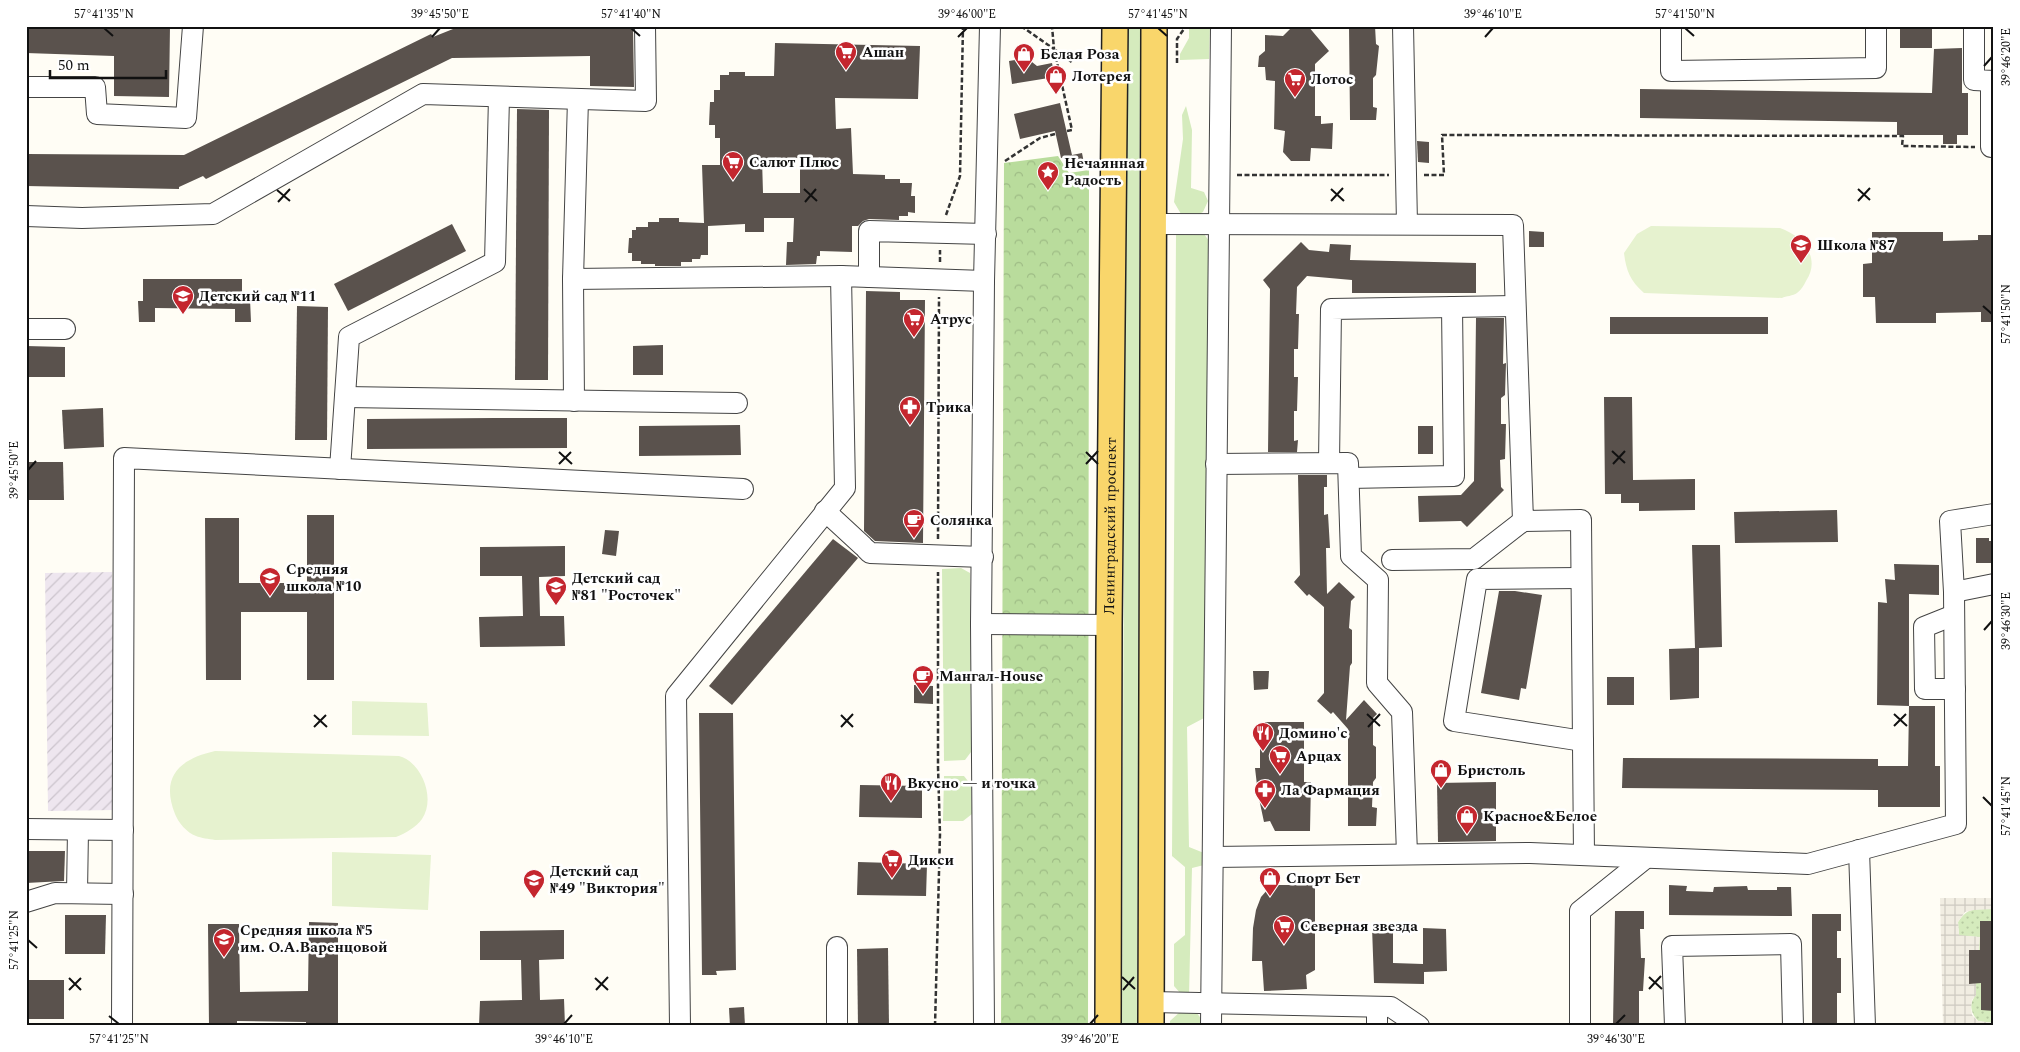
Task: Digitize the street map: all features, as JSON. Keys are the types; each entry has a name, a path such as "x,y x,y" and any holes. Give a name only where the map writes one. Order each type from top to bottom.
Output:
{"main road":[{"name":"Ленинградский проспект","path":"1108,1026 1109,625 1115,26"},
{"path":"1151,1014 1154,26"}],"street":[{"path":"26,87 95,87 97,114 186,118 193,26"},
{"path":"26,216 82,218 213,214 423,94 646,101 645,26"},
{"path":"984,1026 981,624 984,281 990,26"},
{"path":"1212,1026 1221,26"},
{"path":"1403,26 1406,224"},
{"path":"1671,26 1671,71 1876,68 1876,26"},
{"path":"1974,26 1974,80 1993,81 1992,147"},
{"path":"340,469 349,336 495,262 498,96"},
{"path":"574,401 573,279 578,99"},
{"path":"1153,224 1513,225 1523,521"},
{"path":"869,277 869,231 986,234"},
{"path":"573,279 841,276 984,281"},
{"path":"680,1026 676,696 845,488 841,276"},
{"path":"1329,463 1331,309 1515,306"},
{"path":"1349,478 1454,476 1452,307"},
{"path":"26,329 66,329"},
{"path":"344,397 737,403"},
{"path":"122,1026 124,458 743,489"},
{"path":"1216,464 1348,462 1351,556 1378,580 1376,683 1402,712 1407,854"},
{"path":"826,512 870,552 983,557"},
{"path":"1213,857 1530,853 1808,864 1956,824 1954,592 1950,521 1994,514"},
{"path":"1392,560 1474,559 1523,521 1581,520 1580,578 1584,855"},
{"path":"1474,559 1478,579 1454,721 1583,742"},
{"path":"1478,579 1580,578"},
{"path":"1954,592 1994,584"},
{"path":"1954,615 1924,627 1924,654 1925,689 1955,689"},
{"path":"981,624 1109,625"},
{"path":"26,829 123,830"},
{"path":"78,830 78,893"},
{"path":"1859,850 1865,1026"},
{"path":"1580,1026 1580,912 1646,858"},
{"path":"26,902 55,893 123,894"},
{"path":"1675,1026 1672,946 1791,944 1793,1026"},
{"path":"837,947 837,1026"},
{"path":"1151,1014 1211,1005 1377,1017 1391,1007 1419,1026"}],"path":[{"path":"935,1026 940,834 938,767 938,555 940,233 960,176 963,26"},
{"path":"1021,26 1073,63"},
{"path":"1052,26 1054,49 1072,130 1067,131"},
{"path":"1177,63 1177,39 1186,26"},
{"path":"987,174 1040,138 1055,134"},
{"path":"1219,175 1444,175 1442,135 1903,136 1902,146 1992,147"}],"shaded area":[{"path":"112,572 115,810 48,811 45,573"},
{"path":"1940,898 1994,898 1994,909 1965,912 1958,922 1959,935 1980,937 1979,950 1969,950 1969,983 1976,983 1976,995 1972,1000 1971,1008 1972,1015 1978,1021 1994,1023 1994,1026 1943,1026"}],"green space":[{"path":"1126,26 1140,26 1137,1026 1122,1026"},
{"path":"1189,26 1210,26 1209,59 1180,60 1180,54 1189,38"},
{"path":"1186,106 1192,130 1191,188 1204,192 1208,201 1203,212 1197,215 1181,214 1174,202 1183,139 1182,115"},
{"path":"1058,156 1069,173 1089,170 1088,1026 1001,1026 1004,163"},
{"path":"1651,226 1780,228 1795,236 1807,248 1812,264 1810,272 1798,292 1782,298 1644,293 1635,284 1630,275 1624,253 1637,234"},
{"path":"1187,230 1202,231 1209,241 1206,717 1187,727 1189,847 1204,853 1204,865 1192,868 1189,996 1181,994 1174,986 1174,944 1185,935 1185,867 1172,856 1176,235"},
{"path":"961,568 970,573 971,752 965,760 944,761 942,569"},
{"path":"352,701 427,703 429,736 352,735"},
{"path":"215,751 399,756 407,760 420,773 427,792 428,802 426,811 417,825 396,837 215,840 198,837 186,830 176,817 171,801 170,789 176,771 183,764 203,754"},
{"path":"944,776 964,776 971,785 972,814 963,821 943,821"},
{"path":"332,852 431,855 428,910 332,906"},
{"path":"1994,909 1994,1023 1978,1021 1972,1012 1971,1005 1976,995 1976,984 1969,984 1969,950 1980,937 1959,936 1958,922 1969,911"},
{"path":"1181,1011 1196,1012 1203,1021 1203,1026 1170,1026 1170,1021"}],"building":[{"path":"26,26 170,26 169,97 114,96 114,56 26,53"},
{"path":"454,26 590,29 590,26 633,26 634,87 590,86 590,56 452,58 206,179 203,176 179,187 179,189 26,186 26,154 184,155 431,34 433,37 453,29"},
{"name":"Лотос","path":"1293,26 1308,26 1329,51 1315,64 1315,116 1321,116 1321,124 1333,123 1332,149 1311,148 1310,161 1291,161 1283,152 1285,131 1274,129 1275,81 1266,80 1265,67 1258,67 1259,56 1265,51 1265,35 1283,36"},
{"path":"1349,26 1375,26 1376,44 1379,46 1376,75 1373,78 1373,107 1377,108 1376,120 1350,120"},
{"path":"1900,26 1932,26 1932,48 1900,48"},
{"path":"775,43 920,46 918,99 835,98 836,129 851,128 853,174 885,175 885,179 900,179 900,183 912,183 911,196 915,196 915,213 908,212 908,216 899,216 899,220 869,219 863,221 858,226 852,226 852,252 820,251 816,264 786,265 787,242 793,242 794,218 764,218 764,232 745,232 745,224 708,226 708,255 701,255 700,259 692,259 692,262 681,262 681,266 655,266 655,264 641,264 641,261 632,261 632,253 628,253 629,238 632,238 632,230 636,230 636,227 648,227 648,222 659,222 659,218 679,218 679,222 704,223 702,165 720,165 720,138 715,138 715,125 709,125 710,102 714,102 714,90 720,90 720,75 729,75 729,72 745,72 745,76 774,76","holes":["800,158 800,193 763,193 762,159"]},
{"path":"1962,48 1962,93 1968,93 1968,135 1957,135 1957,144 1943,144 1943,135 1897,135 1897,122 1640,118 1640,89 1932,93 1934,49"},
{"name":"Белая Роза","path":"1027,58 1037,66 1052,63 1055,77 1012,84 1009,61"},
{"path":"1060,103 1072,155 1082,153 1085,168 1073,170 1070,156 1061,158 1055,131 1020,139 1014,114"},
{"path":"517,109 549,110 548,380 515,380"},
{"path":"1417,141 1429,142 1429,163 1418,162"},
{"path":"452,224 466,251 348,311 334,284"},
{"path":"1529,231 1544,232 1544,247 1529,247"},
{"path":"1872,232 1943,232 1943,241 1978,240 1978,235 1994,235 1994,322 1981,322 1981,312 1936,313 1936,323 1876,323 1875,297 1863,297 1863,264 1872,263"},
{"path":"1301,242 1309,250 1329,252 1330,244 1351,245 1350,260 1476,263 1476,293 1352,293 1352,280 1307,276 1297,287 1296,314 1299,314 1298,349 1294,349 1294,377 1298,377 1297,411 1294,411 1294,441 1298,440 1297,452 1268,452 1270,289 1263,280"},
{"path":"143,279 242,279 242,299 250,299 251,322 235,322 235,309 155,308 155,322 139,322 138,301 143,301"},
{"path":"866,291 900,292 900,300 925,300 923,543 875,541 864,531"},
{"path":"297,306 328,307 327,440 295,440"},
{"path":"1610,317 1768,317 1768,334 1610,334"},
{"path":"1476,318 1504,318 1503,364 1506,363 1505,395 1501,398 1501,424 1506,424 1505,459 1500,460 1501,487 1504,490 1467,527 1461,521 1419,522 1418,496 1461,495 1474,481"},
{"path":"663,345 663,375 633,375 633,346"},
{"path":"26,346 65,347 65,377 26,377"},
{"path":"1604,397 1632,397 1633,480 1695,479 1695,510 1639,511 1639,503 1621,503 1621,494 1605,494"},
{"path":"103,408 104,447 64,449 62,410"},
{"path":"567,418 567,448 367,449 367,419"},
{"path":"740,425 741,455 639,456 639,426"},
{"path":"1418,426 1433,426 1433,454 1418,454"},
{"path":"26,462 63,462 64,500 26,500"},
{"path":"1298,475 1327,475 1327,487 1324,487 1324,515 1328,514 1330,548 1326,548 1327,594 1339,582 1355,597 1351,601 1349,628 1352,630 1352,663 1350,666 1346,720 1364,700 1377,714 1373,718 1373,745 1376,747 1376,778 1373,782 1372,807 1377,808 1376,826 1348,826 1348,729 1333,712 1331,714 1317,701 1324,693 1324,607 1309,594 1307,596 1294,582 1300,575"},
{"path":"1837,510 1838,542 1735,543 1734,512"},
{"name":"Средняя школа №10","path":"307,515 334,515 334,680 307,680 307,612 241,612 241,680 206,680 205,518 239,518 239,583 307,583"},
{"path":"605,530 619,531 616,556 602,554"},
{"path":"1976,538 1989,538 1989,541 1994,541 1994,563 1976,563"},
{"path":"833,539 858,558 732,705 709,686"},
{"path":"1692,545 1720,545 1722,647 1699,648 1699,698 1670,700 1669,649 1695,648"},
{"path":"565,546 565,576 539,577 540,616 564,616 565,646 480,647 479,617 523,616 522,576 480,576 480,547"},
{"path":"1894,564 1939,565 1939,595 1909,594 1909,706 1877,705 1878,602 1887,603 1885,579 1895,580"},
{"path":"1499,591 1542,595 1526,689 1521,688 1519,700 1481,693"},
{"path":"1253,671 1269,671 1268,689 1254,690"},
{"path":"1607,677 1634,677 1634,705 1607,705"},
{"name":"Мангал-House","path":"914,685 933,686 933,704 914,703"},
{"path":"1909,706 1935,706 1935,766 1940,766 1940,807 1878,807 1878,790 1622,788 1623,758 1878,759 1878,766 1908,766"},
{"path":"699,713 733,713 736,970 716,971 717,975 702,975"},
{"name":"Арцах","path":"1265,722 1304,722 1304,782 1311,782 1310,831 1275,831 1270,821 1264,822 1255,768 1260,768 1260,734 1265,734"},
{"path":"1496,782 1496,841 1438,842 1437,783"},
{"name":"Вкусно — и точка","path":"860,785 922,786 922,818 859,817"},
{"path":"26,851 65,851 64,881 26,883"},
{"name":"Дикси","path":"858,862 927,864 926,896 857,895"},
{"name":"Северная звезда","path":"1277,885 1315,885 1315,970 1306,975 1307,989 1264,991 1262,961 1252,961 1253,928 1256,910 1261,897 1268,889"},
{"path":"1669,885 1687,886 1686,891 1713,892 1714,887 1747,886 1748,890 1777,890 1777,887 1791,887 1792,916 1669,915"},
{"path":"1615,911 1644,911 1644,929 1640,929 1641,958 1645,958 1643,991 1639,991 1639,1026 1613,1026"},
{"path":"1812,914 1841,914 1841,931 1837,931 1837,958 1841,958 1841,993 1837,993 1837,1026 1812,1026"},
{"path":"65,915 106,915 105,954 65,954"},
{"path":"1980,921 1994,921 1994,1011 1981,1010 1981,983 1969,984 1969,950 1980,950"},
{"name":"Средняя школа №5 им. О.А.Варенцовой","path":"309,922 338,923 338,1026 306,1026 306,1022 237,1021 237,1026 209,1026 208,924 239,924 240,992 308,991"},
{"path":"1372,927 1393,927 1393,963 1423,964 1423,928 1446,929 1447,971 1424,972 1424,984 1374,983"},
{"path":"564,930 564,959 539,960 540,1000 564,999 565,1026 479,1026 480,1001 522,1000 521,960 480,960 480,931"},
{"path":"888,948 889,1026 858,1026 857,949"},
{"path":"26,980 64,980 64,1019 26,1019"},
{"path":"744,1007 745,1026 730,1026 729,1008"}],"place":[{"name":"Ашан","path":"846,71"},
{"name":"Белая Роза","path":"1024,73"},
{"name":"Лотерея","path":"1056,95"},
{"name":"Лотос","path":"1295,98"},
{"name":"Салют Плюс","path":"733,181"},
{"name":"Нечаянная Радость","path":"1048,191"},
{"name":"Школа №87","path":"1801,264"},
{"name":"Детский сад №11","path":"183,315"},
{"name":"Атрус","path":"914,338"},
{"name":"Трика","path":"910,426"},
{"name":"Солянка","path":"914,539"},
{"name":"Средняя школа №10","path":"270,597"},
{"name":"Детский сад №81 \"Росточек\"","path":"556,606"},
{"name":"Мангал-House","path":"923,695"},
{"name":"Домино'c","path":"1263,752"},
{"name":"Арцах","path":"1280,775"},
{"name":"Бристоль","path":"1441,789"},
{"name":"Вкусно — и точка","path":"891,802"},
{"name":"Ла Фармация","path":"1265,809"},
{"name":"Красное&Белое","path":"1467,835"},
{"name":"Дикси","path":"892,879"},
{"name":"Спорт Бет","path":"1270,897"},
{"name":"Детский сад №49 \"Виктория\"","path":"534,899"},
{"name":"Северная звезда","path":"1284,945"},
{"name":"Средняя школа №5 им. О.А.Варенцовой","path":"224,958"}]}
